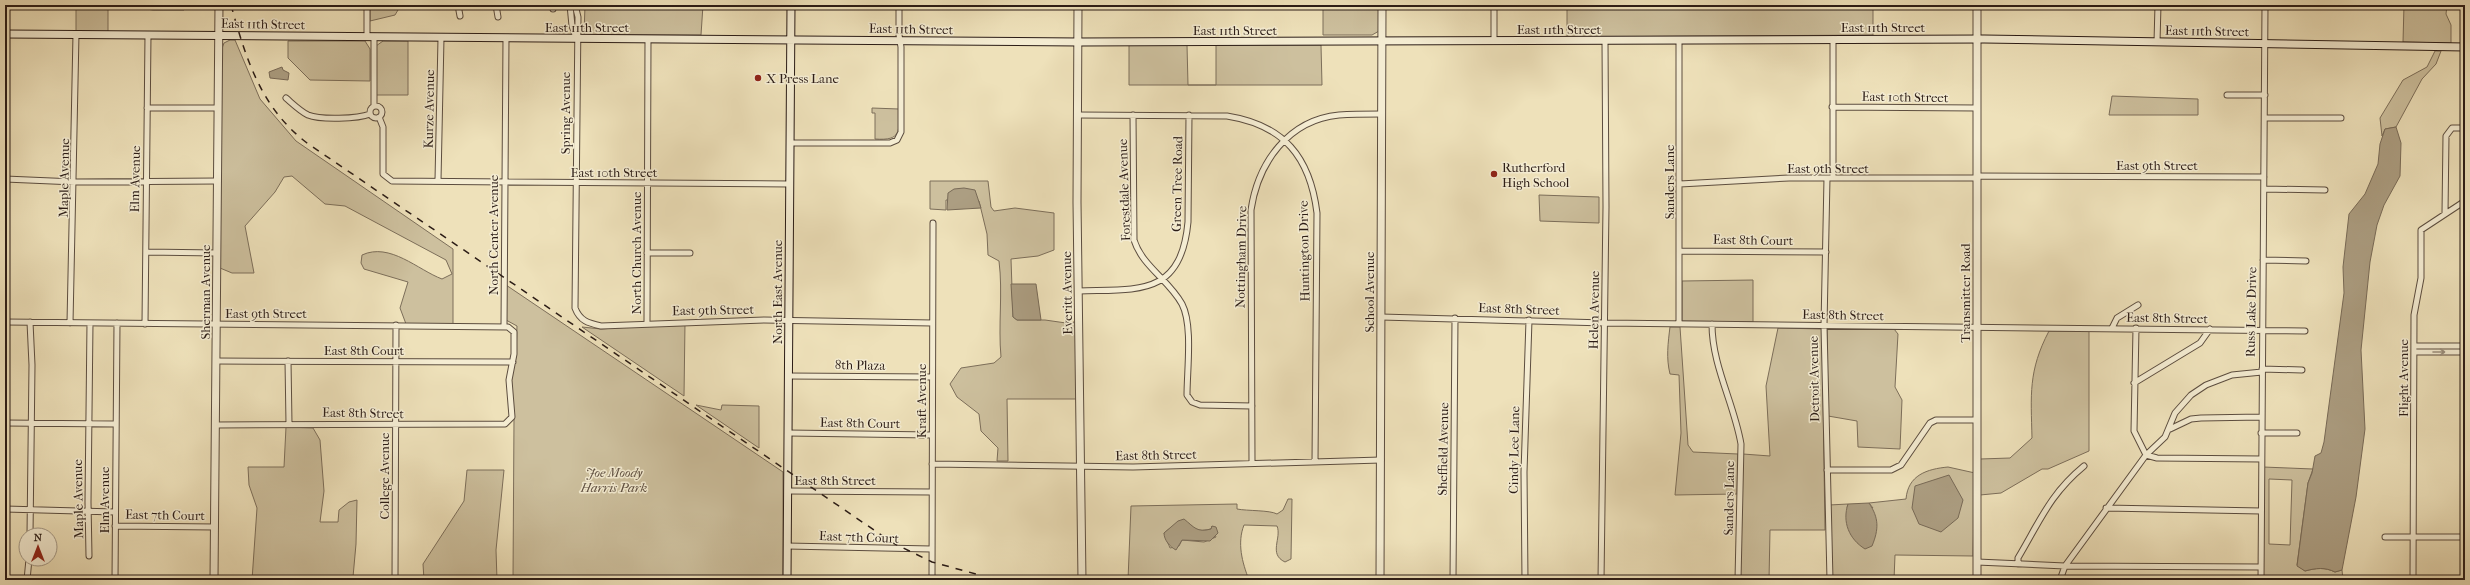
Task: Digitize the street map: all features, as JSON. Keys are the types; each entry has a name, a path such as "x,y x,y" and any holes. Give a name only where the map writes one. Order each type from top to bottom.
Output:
{"main road":[{"name":"Sherman Avenue","path":"214,580 219,5"},
{"name":"North East Avenue","path":"787,580 791,5"},
{"name":"Everitt Avenue","path":"1078,5 1080,467 1082,580"},
{"name":"School Avenue","path":"1380,580 1382,5"},
{"name":"Transmitter Road","path":"1977,5 1977,580"},
{"name":"East 11th Street","path":"5,34 148,34 371,38 790,39 1079,42 1833,39 2465,47"}],"street":[{"path":"368,5 374,106 371,108 370,114"},
{"path":"458,5 460,16"},
{"path":"496,5 498,17"},
{"path":"570,5 572,26 576,39"},
{"path":"575,5 578,17 576,39"},
{"path":"790,142 890,143 897,140 901,132 899,5"},
{"path":"1494,5 1494,41"},
{"path":"2157,42 2158,5"},
{"name":"Russ Lake Drive","path":"2260,580 2266,44 2265,5"},
{"name":"Maple Avenue","path":"70,322 75,182 76,34"},
{"name":"Elm Avenue","path":"145,324 148,34"},
{"name":"Kurze Avenue","path":"438,180 441,38"},
{"name":"North Center Avenue","path":"504,327 503,182 506,38"},
{"name":"Spring Avenue","path":"575,308 576,39"},
{"name":"North Church Avenue","path":"647,323 648,39"},
{"path":"1833,39 1833,178"},
{"name":"Sanders Lane","path":"1679,40 1679,324"},
{"name":"Helen Avenue","path":"1601,580 1605,323 1605,41"},
{"path":"2227,95 2265,95"},
{"path":"286,98 302,112 314,117 361,117 370,114"},
{"path":"370,114 374,118 379,117 381,110 374,106"},
{"name":"East 10th Street","path":"1832,107 1977,108"},
{"path":"147,108 218,108"},
{"name":"Nottingham Drive","path":"1252,463 1251,210 1257,181 1264,165 1284,140 1305,126 1327,117 1382,114"},
{"name":"Huntington Drive","path":"1078,115 1189,115 1243,118 1265,127 1284,140 1293,149 1308,172 1314,189 1317,213 1315,462"},
{"name":"Forestdale Avenue","path":"1133,115 1134,240 1140,255 1174,291 1186,314 1187,395 1192,402 1200,405 1252,406"},
{"name":"Green Tree Road","path":"1079,291 1138,289 1154,285 1163,280 1178,263 1187,239 1189,115"},
{"name":"East 10th Street","path":"379,117 383,127 383,174 385,178 392,181 438,180 575,183 790,184"},
{"path":"2265,118 2341,118"},
{"path":"2445,212 2446,136 2452,128 2465,128"},
{"name":"East 9th Street","path":"1680,184 1789,178 2264,177"},
{"name":"Detroit Avenue","path":"1827,178 1824,326 1830,580"},
{"path":"5,179 75,182 218,181"},
{"path":"2264,189 2325,190"},
{"name":"Flight Avenue","path":"2413,580 2414,313 2421,278 2420,230 2445,212 2465,201"},
{"name":"Kraft Avenue","path":"932,580 931,492 933,223"},
{"name":"East 8th Court","path":"1679,251 1826,252"},
{"path":"146,252 217,253"},
{"path":"647,253 690,253"},
{"path":"2263,260 2306,261"},
{"path":"2112,328 2117,318 2138,305"},
{"name":"East 9th Street","path":"575,308 578,317 589,324 601,326 647,323 789,321 932,323"},
{"name":"East 8th Street","path":"1381,317 1605,323 2305,331"},
{"name":"Sheffield Avenue","path":"1453,580 1455,318"},
{"name":"Cindy Lee Lane","path":"1525,580 1524,472 1529,320"},
{"name":"East 9th Street","path":"5,322 504,327"},
{"path":"30,322 32,365 30,423 30,527"},
{"name":"Maple Avenue","path":"89,556 90,323"},
{"name":"Elm Avenue","path":"115,580 117,323"},
{"name":"Sanders Lane","path":"1712,324 1714,354 1738,424 1741,444 1738,580"},
{"name":"College Avenue","path":"394,580 396,325"},
{"path":"504,327 512,328 514,332 513,362"},
{"path":"2136,328 2134,431 2146,455 2156,458 2261,459"},
{"path":"2134,383 2200,343 2210,329"},
{"path":"2414,349 2465,346"},
{"path":"2414,349 2465,352"},
{"name":"East 8th Court","path":"216,361 513,362"},
{"path":"288,361 289,424"},
{"name":"East 8th Street","path":"216,425 499,425 509,422 512,414 509,380 513,362"},
{"path":"2060,580 2065,566 2106,508 2146,455 2165,437 2180,406 2206,385 2232,375 2262,370 2302,370"},
{"name":"8th Plaza","path":"788,376 932,377"},
{"path":"2170,428 2191,419 2261,417"},
{"path":"1827,470 1891,470 1900,465 1930,423 1936,420 1977,420"},
{"path":"5,423 116,424"},
{"name":"East 8th Court","path":"788,433 932,435"},
{"path":"2261,433 2297,433"},
{"name":"East 8th Street","path":"932,464 1133,468 1381,460"},
{"path":"2018,564 2018,558 2048,503 2067,480 2084,466"},
{"name":"East 8th Street","path":"788,491 931,492"},
{"path":"2106,508 2260,511"},
{"path":"5,509 89,510 115,512"},
{"name":"East 7th Court","path":"115,526 215,527"},
{"path":"2385,537 2465,537"},
{"name":"East 7th Court","path":"787,546 931,549"},
{"path":"1977,562 2065,566 2260,567"},
{"path":"27,580 28,567"}],"green space":[{"path":"76,5 108,5 108,32 76,31"},
{"path":"119,5 184,5 184,10 153,10"},
{"path":"370,5 401,5 395,15 370,21"},
{"path":"585,5 703,5 701,35 584,35"},
{"path":"1323,5 1380,5 1379,31 1372,35 1323,35"},
{"path":"1567,5 1873,5 1873,35 1567,37"},
{"path":"2404,5 2447,5 2446,14 2451,25 2451,43 2403,42"},
{"path":"230,40 235,40 260,99 296,141 453,249 453,324 406,324 400,308 408,282 364,269 361,263 362,255 372,252 383,252 404,259 442,279 452,274 446,260 345,206 325,204 292,176 284,177 275,192 245,226 254,273 232,273 220,268 221,51 224,43"},
{"path":"288,41 365,41 370,49 370,81 310,80 288,58"},
{"path":"383,41 408,41 408,95 376,95 376,46"},
{"path":"1129,45 1187,45 1188,85 1129,85"},
{"path":"1216,45 1321,45 1322,85 1216,85"},
{"path":"2435,51 2441,51 2436,64 2422,79 2396,127 2385,129 2382,136 2380,118 2403,80 2427,67"},
{"path":"2112,96 2198,99 2198,115 2109,115"},
{"path":"872,108 899,109 899,129 894,136 884,139 875,139 875,113 872,113"},
{"path":"930,181 988,181 991,207 994,211 1015,208 1054,213 1054,250 1038,256 1011,259 1013,317 1017,320 1045,320 1073,324 1073,322 1077,322 1077,399 1007,399 1008,461 997,461 998,448 981,431 979,414 957,397 950,384 961,368 994,363 1001,357 1001,285 999,261 988,255 987,234 979,201 946,200 946,210 930,209"},
{"path":"1539,195 1599,197 1599,223 1540,221"},
{"path":"1753,280 1753,322 1682,321 1682,281"},
{"name":"Joe Moody Harris Park","path":"506,285 783,472 783,580 513,580 514,418 511,381 516,356 517,326 506,320"},
{"path":"685,323 684,396 582,327 601,329"},
{"path":"1670,327 1680,327 1688,445 1693,452 1738,454 1737,494 1675,495 1681,433 1679,375 1670,374 1668,362"},
{"path":"1778,328 1822,329 1825,530 1770,530 1769,580 1740,580 1743,454 1770,456 1766,386"},
{"path":"1827,329 1894,329 1898,334 1895,387 1902,400 1900,449 1858,447 1857,421 1828,416"},
{"path":"2049,331 2089,331 2089,451 2048,469 2042,469 2001,493 1980,495 1980,459 2010,458 2032,438 2032,383 2037,359"},
{"path":"696,405 721,410 722,405 759,406 759,448"},
{"path":"286,427 313,428 320,440 324,491 320,522 338,522 339,510 349,502 357,500 356,544 353,577 322,580 252,580 257,508 249,485 248,467 284,467"},
{"path":"1948,467 1975,473 1973,556 1895,555 1894,580 1831,580 1829,505 1848,504 1847,508 1873,508 1869,503 1906,499 1910,484 1920,475 1933,469"},
{"path":"2263,467 2313,469 2308,483 2297,565 2305,571 2320,568 2335,572 2342,570 2343,580 2263,580","holes":["2269,479 2292,480 2290,545 2269,544"]},
{"path":"467,470 504,470 496,550 497,580 424,580 423,564 464,501"},
{"path":"1288,499 1292,499 1291,559 1285,562 1277,555 1277,526 1244,525 1241,539 1241,552 1249,580 1128,580 1131,506 1237,504 1237,509 1241,510 1277,514 1283,510","holes":["1190,524 1197,530 1202,530 1211,529 1212,526 1216,537 1204,542 1182,540 1179,546 1170,548 1164,533 1169,529"]}],"shaded area":[{"path":"282,67 283,70 289,73 288,80 270,78 269,72"},
{"path":"2396,127 2401,143 2400,176 2384,205 2377,225 2370,262 2361,350 2365,429 2356,497 2342,570 2335,572 2320,568 2305,571 2297,566 2308,483 2312,473 2315,456 2321,453 2324,442 2344,293 2343,267 2349,214 2365,194 2378,164 2380,144 2385,129"},
{"path":"964,188 975,190 981,208 947,210 948,193 954,189"},
{"path":"1011,284 1036,284 1041,320 1017,320 1013,317"},
{"path":"1949,475 1963,500 1958,518 1941,532 1919,524 1912,508 1915,486"},
{"path":"1869,503 1875,514 1877,529 1872,546 1865,549 1859,545 1848,530 1846,511 1848,504"},
{"path":"1184,519 1199,530 1211,529 1212,526 1216,527 1218,533 1210,541 1182,540 1176,550 1168,543 1164,533 1178,521"}],"railway":[{"path":"231,5 243,44 257,81 278,114 291,129 307,143 893,543 932,562 998,580"}],"place":[{"name":"X Press Lane","path":"758,78"},
{"name":"Rutherford High School","path":"1494,174"}]}
